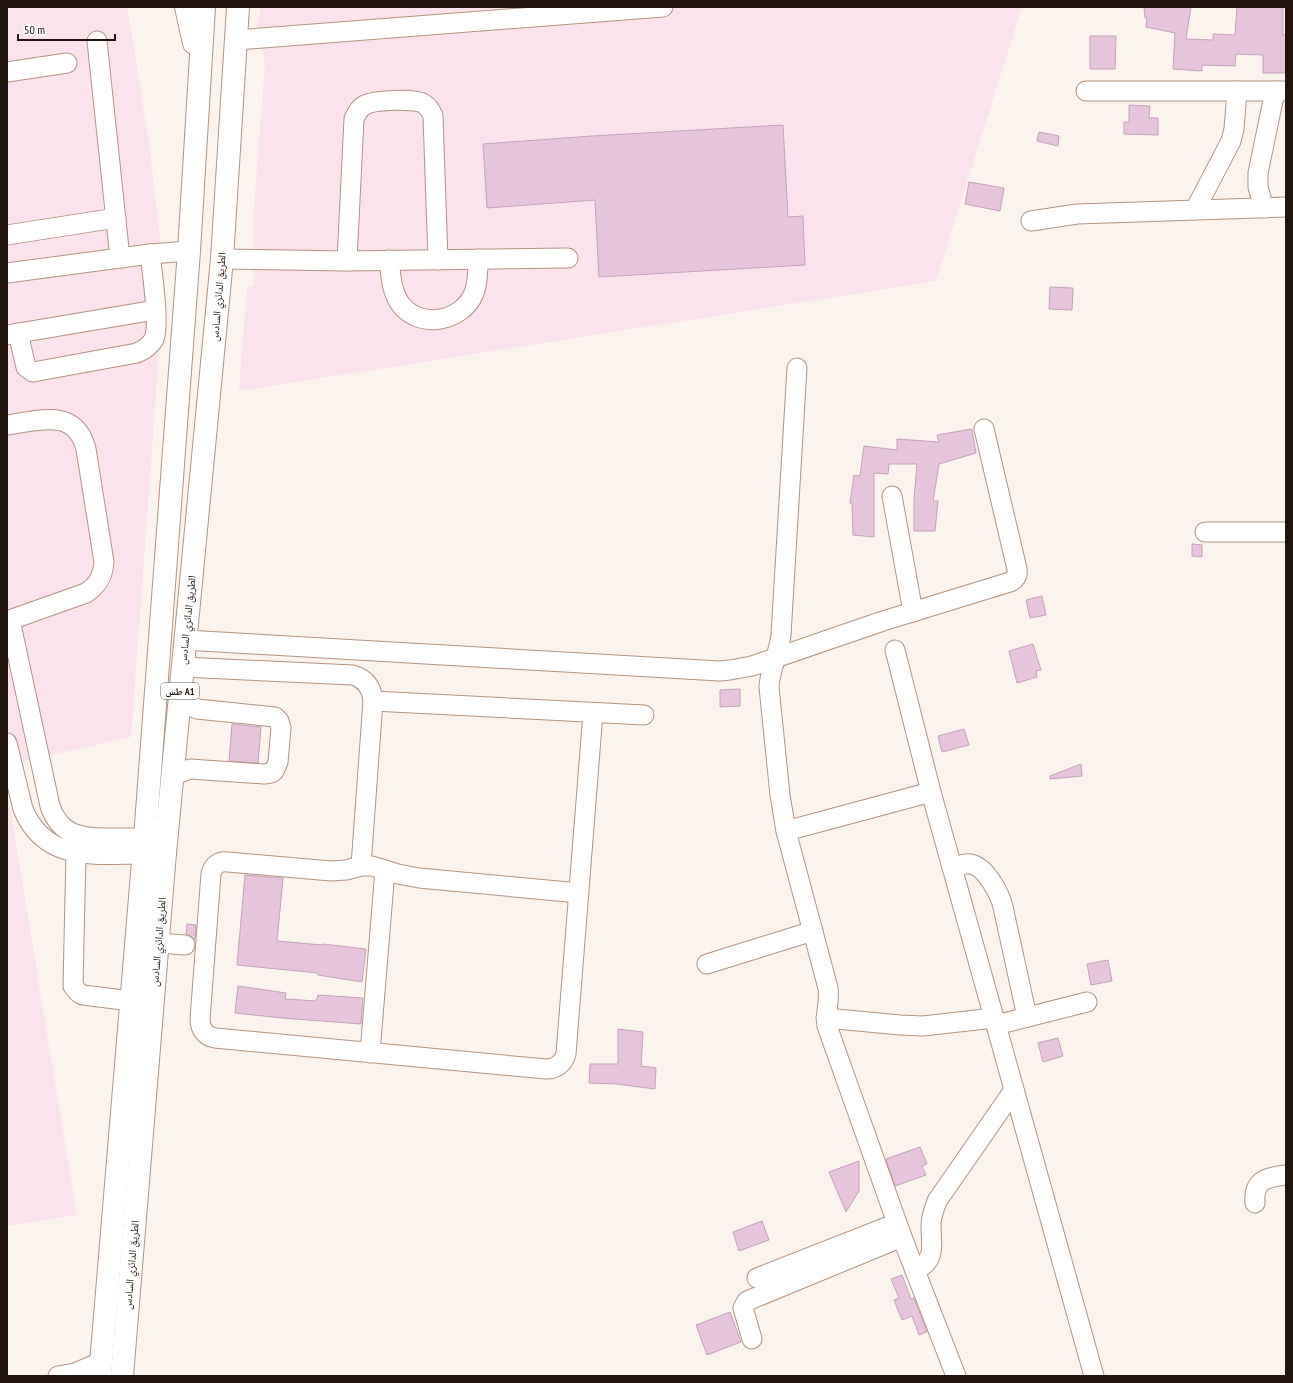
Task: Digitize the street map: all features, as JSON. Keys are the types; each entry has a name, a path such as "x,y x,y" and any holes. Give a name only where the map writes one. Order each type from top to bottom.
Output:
{"highway":[{"path":"186,7 192,31 199,77"},
{"name":"الطريق الدائري السادس","path":"100,1369 144,846 189,251 204,7"},
{"name":"الطريق الدائري السادس","path":"122,1376 179,697 222,259 238,7"},
{"path":"236,40 245,7"},
{"path":"144,846 166,846"}],"street":[{"path":"236,40 663,7"},
{"path":"97,41 120,258"},
{"path":"7,72 67,63"},
{"path":"1086,91 1280,91 1258,173 1258,187 1264,208"},
{"path":"1195,210 1229,146 1234,128 1237,92"},
{"path":"347,260 354,120 361,108 373,102 413,101 424,104 429,108 433,116 438,260"},
{"path":"1031,221 1077,214 1286,207"},
{"path":"7,235 116,218"},
{"path":"7,273 150,254 189,251"},
{"path":"150,254 155,310 156,327 153,340 144,350 137,353 36,372 30,371 26,367 13,334 155,310"},
{"path":"222,259 438,260 568,258"},
{"path":"390,260 391,283 394,294 400,303 413,314 428,320 440,320 461,311 469,303 477,282 478,259"},
{"path":"797,368 782,635 772,668 769,687 780,795 786,831 828,988 826,1018 827,1026 899,1230 956,1376"},
{"path":"7,425 58,420 69,423 77,429 83,438 86,448 104,562 101,578 93,589 86,593 8,620 53,814 62,826 76,835 144,846"},
{"path":"185,640 719,671 742,668 1010,582 1016,578 1017,569 984,429"},
{"path":"892,496 913,612"},
{"path":"1205,532 1286,532"},
{"path":"895,650 931,792 1094,1376"},
{"path":"182,667 353,675 358,676 367,682 373,701 361,866"},
{"path":"172,779 178,774 190,769 264,774 271,773 277,767 281,728 279,721 275,717 196,709 184,703 179,697"},
{"path":"373,701 644,715"},
{"path":"579,894 419,878 372,866 361,866 346,870 331,871 228,862 219,863 211,874 196,945 201,1028 207,1035 215,1038 546,1070 560,1065 566,1054 579,894 593,713"},
{"path":"7,743 23,809 27,819 47,841 76,853 86,854 144,846"},
{"path":"786,831 931,792"},
{"path":"76,853 73,986 78,993 83,995 132,1001"},
{"path":"952,867 965,864 976,866 981,870 997,891 1003,906 1027,1017"},
{"path":"370,1053 385,870"},
{"path":"707,964 813,931"},
{"path":"158,943 196,945"},
{"path":"826,1018 912,1026 995,1022 1027,1017 1087,1002"},
{"path":"915,1271 928,1262 931,1254 933,1247 932,1217 937,1201 1014,1090"},
{"path":"1255,1203 1256,1191 1263,1181 1268,1178 1286,1175"},
{"path":"752,1339 743,1308 747,1301 875,1257 899,1230"},
{"path":"757,1278 899,1230"},
{"path":"58,1376 100,1369"}],"shaded area":[{"path":"7,7 127,7 149,142 162,255 156,394 131,737 7,765"},
{"path":"261,7 1023,7 936,281 239,391 247,287 254,286 253,221 265,63 257,25"},
{"path":"7,791 77,1215 7,1226"}],"building":[{"path":"1144,7 1191,7 1186,39 1213,40 1213,34 1235,35 1237,7 1283,7 1283,35 1286,35 1286,73 1263,73 1263,55 1236,54 1235,66 1202,65 1202,71 1173,69 1175,33 1146,27 1147,18 1145,18"},
{"path":"1090,36 1116,36 1115,69 1090,69"},
{"path":"1129,105 1150,106 1149,118 1158,118 1158,135 1124,134 1124,122 1129,122"},
{"path":"783,125 788,217 803,216 805,265 599,277 595,200 487,208 483,144"},
{"path":"1039,132 1059,136 1058,146 1037,141"},
{"path":"969,182 1004,188 1000,211 965,204"},
{"path":"1050,287 1073,288 1072,310 1049,309"},
{"path":"972,429 976,453 939,464 933,501 938,501 935,531 914,531 914,499 917,464 889,464 888,474 874,473 874,537 853,535 852,503 850,503 854,475 860,476 864,446 897,450 897,439 939,442 937,435"},
{"path":"1192,544 1202,545 1202,557 1192,556"},
{"path":"1042,596 1046,615 1030,618 1026,600"},
{"path":"1033,644 1041,670 1036,671 1037,677 1017,683 1009,651"},
{"path":"740,689 740,706 720,707 720,690"},
{"path":"232,724 261,727 258,763 229,761"},
{"path":"964,729 969,745 942,752 938,736"},
{"path":"1081,764 1082,776 1050,779 1050,776"},
{"path":"245,875 283,878 277,941 366,949 362,982 318,975 318,973 237,965"},
{"path":"187,924 196,925 195,940 186,934"},
{"path":"1108,960 1112,981 1091,985 1087,964"},
{"path":"238,986 286,993 285,999 316,1001 318,995 363,998 361,1024 235,1013"},
{"path":"618,1029 643,1032 641,1066 656,1068 655,1089 617,1084 589,1083 590,1064 618,1064"},
{"path":"1058,1038 1063,1056 1043,1062 1038,1043"},
{"path":"920,1147 927,1164 922,1166 926,1175 895,1186 886,1159"},
{"path":"859,1161 859,1191 846,1212 829,1172"},
{"path":"762,1221 769,1240 739,1251 733,1232"},
{"path":"902,1275 911,1299 914,1298 927,1332 919,1335 912,1316 902,1320 894,1300 899,1298 891,1279"},
{"path":"730,1312 741,1342 707,1355 696,1325"}]}
